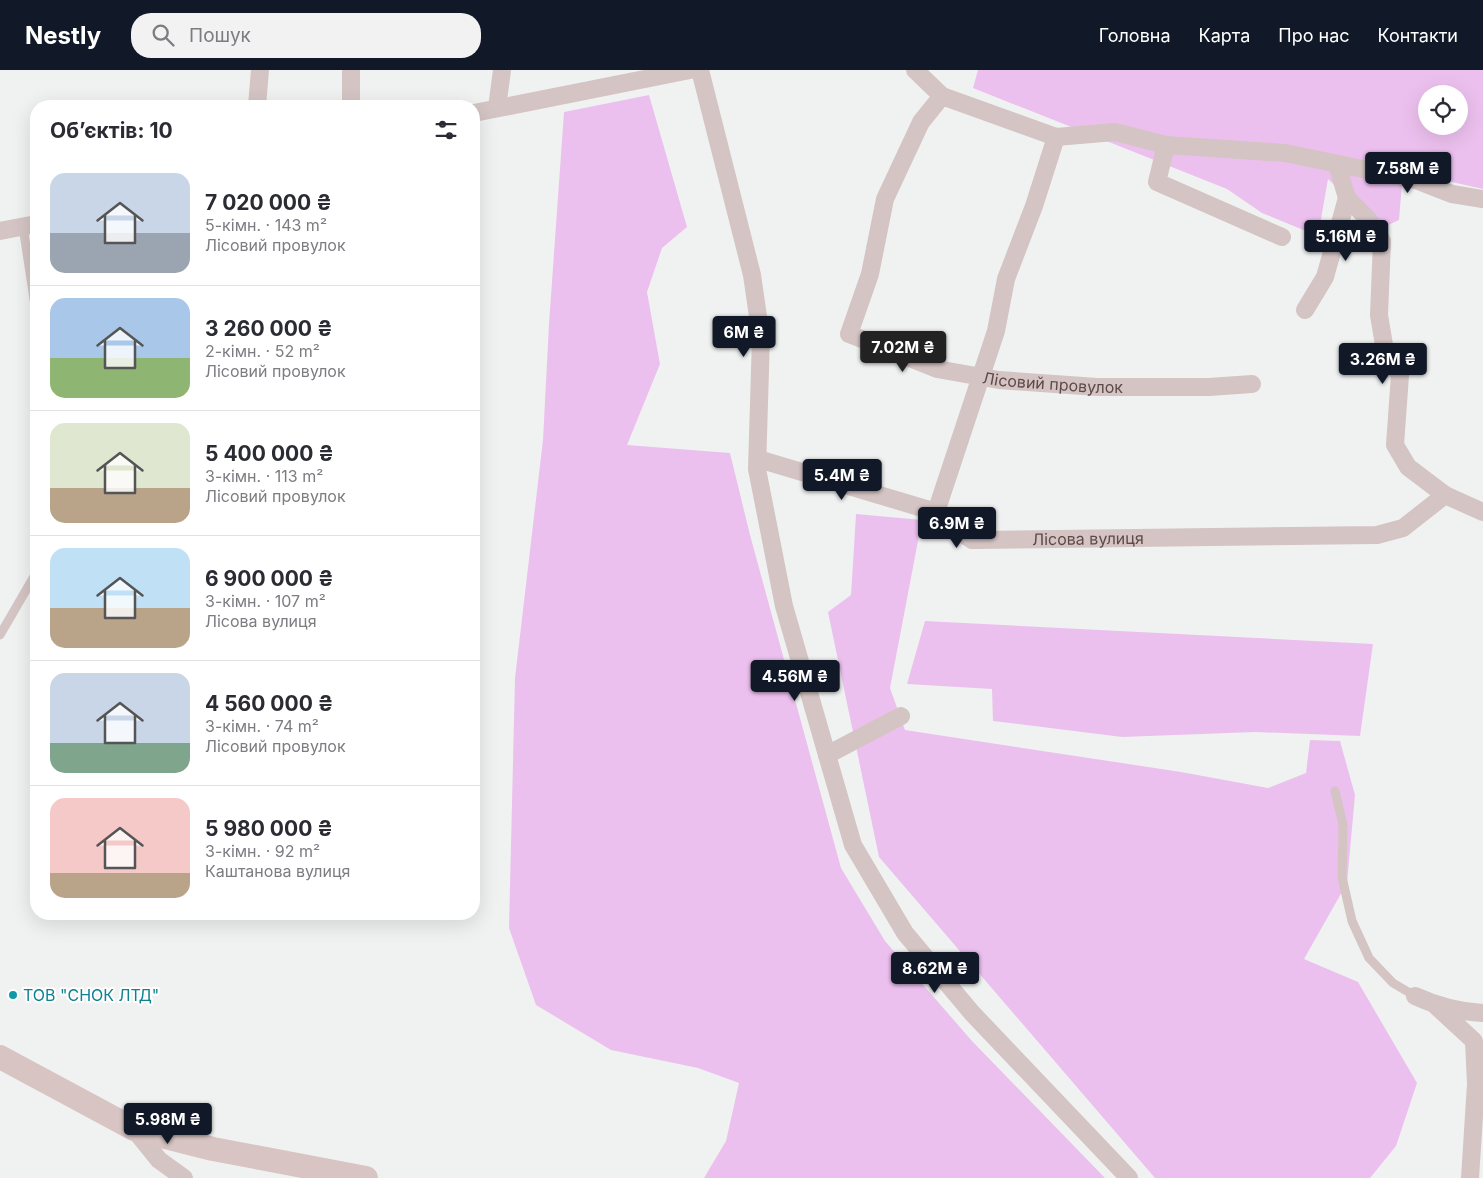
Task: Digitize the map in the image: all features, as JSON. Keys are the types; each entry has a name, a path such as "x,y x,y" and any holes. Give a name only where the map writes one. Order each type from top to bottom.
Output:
{"street":[{"path":"258,100 260,70"},
{"path":"351,70 352,100"},
{"path":"497,108 502,70"},
{"path":"480,112 690,70"},
{"path":"700,70 752,275 761,337 757,469 782,597 853,845 905,933 972,1013 1129,1178"},
{"path":"915,70 942,96 1056,137 1115,132 1166,145 1285,154 1416,180 1452,194 1483,199"},
{"name":"Лісовий провулок","path":"942,96 921,122 885,199 870,274 849,334 937,369 999,380 1097,387 1209,387 1252,384"},
{"path":"758,458 936,512 996,331 1006,279 1034,206 1056,137"},
{"path":"1166,145 1157,182 1282,237"},
{"path":"1337,164 1347,198 1369,220 1382,240 1379,316 1385,351 1400,375 1395,445 1408,467 1445,495 1483,512"},
{"path":"1305,310 1324,277 1347,198"},
{"path":"0,231 30,225"},
{"name":"Лісова вулиця","path":"936,512 948,524 972,540 1377,535 1403,528 1445,495"},
{"path":"827,754 901,716"},
{"path":"1415,996 1465,1013 1483,1013"},
{"path":"1434,1004 1474,1041 1476,1084 1470,1178"},
{"path":"0,1057 134,1129 214,1148 366,1178"},
{"path":"134,1129 159,1160 184,1178"}],"lane":[{"path":"0,635 30,583"},
{"path":"1335,791 1343,825 1342,877 1352,921 1369,958 1393,983 1415,996"}],"shaded area":[{"path":"978,70 1483,70 1483,189 1403,171 1399,220 1380,229 1328,179 1318,236 1262,213 1227,189 973,88"},
{"path":"649,95 687,227 662,248 647,292 660,364 627,445 730,453 750,535 841,868 885,941 972,1041 1105,1178 704,1178 726,1141 739,1083 698,1068 611,1050 536,1005 509,928 515,678 543,440 564,112"},
{"path":"856,514 922,520 890,688 905,730 1181,772 1268,788 1306,773 1310,740 1340,741 1355,795 1347,883 1304,959 1358,982 1417,1083 1396,1146 1370,1178 1155,1178 879,857 828,612 851,595"},
{"path":"925,621 1373,644 1360,736 1255,732 1122,737 993,721 992,689 907,684"}],"place":[{"name":"ТОВ \"СНОК ЛТД\"","path":"13,995"}]}
